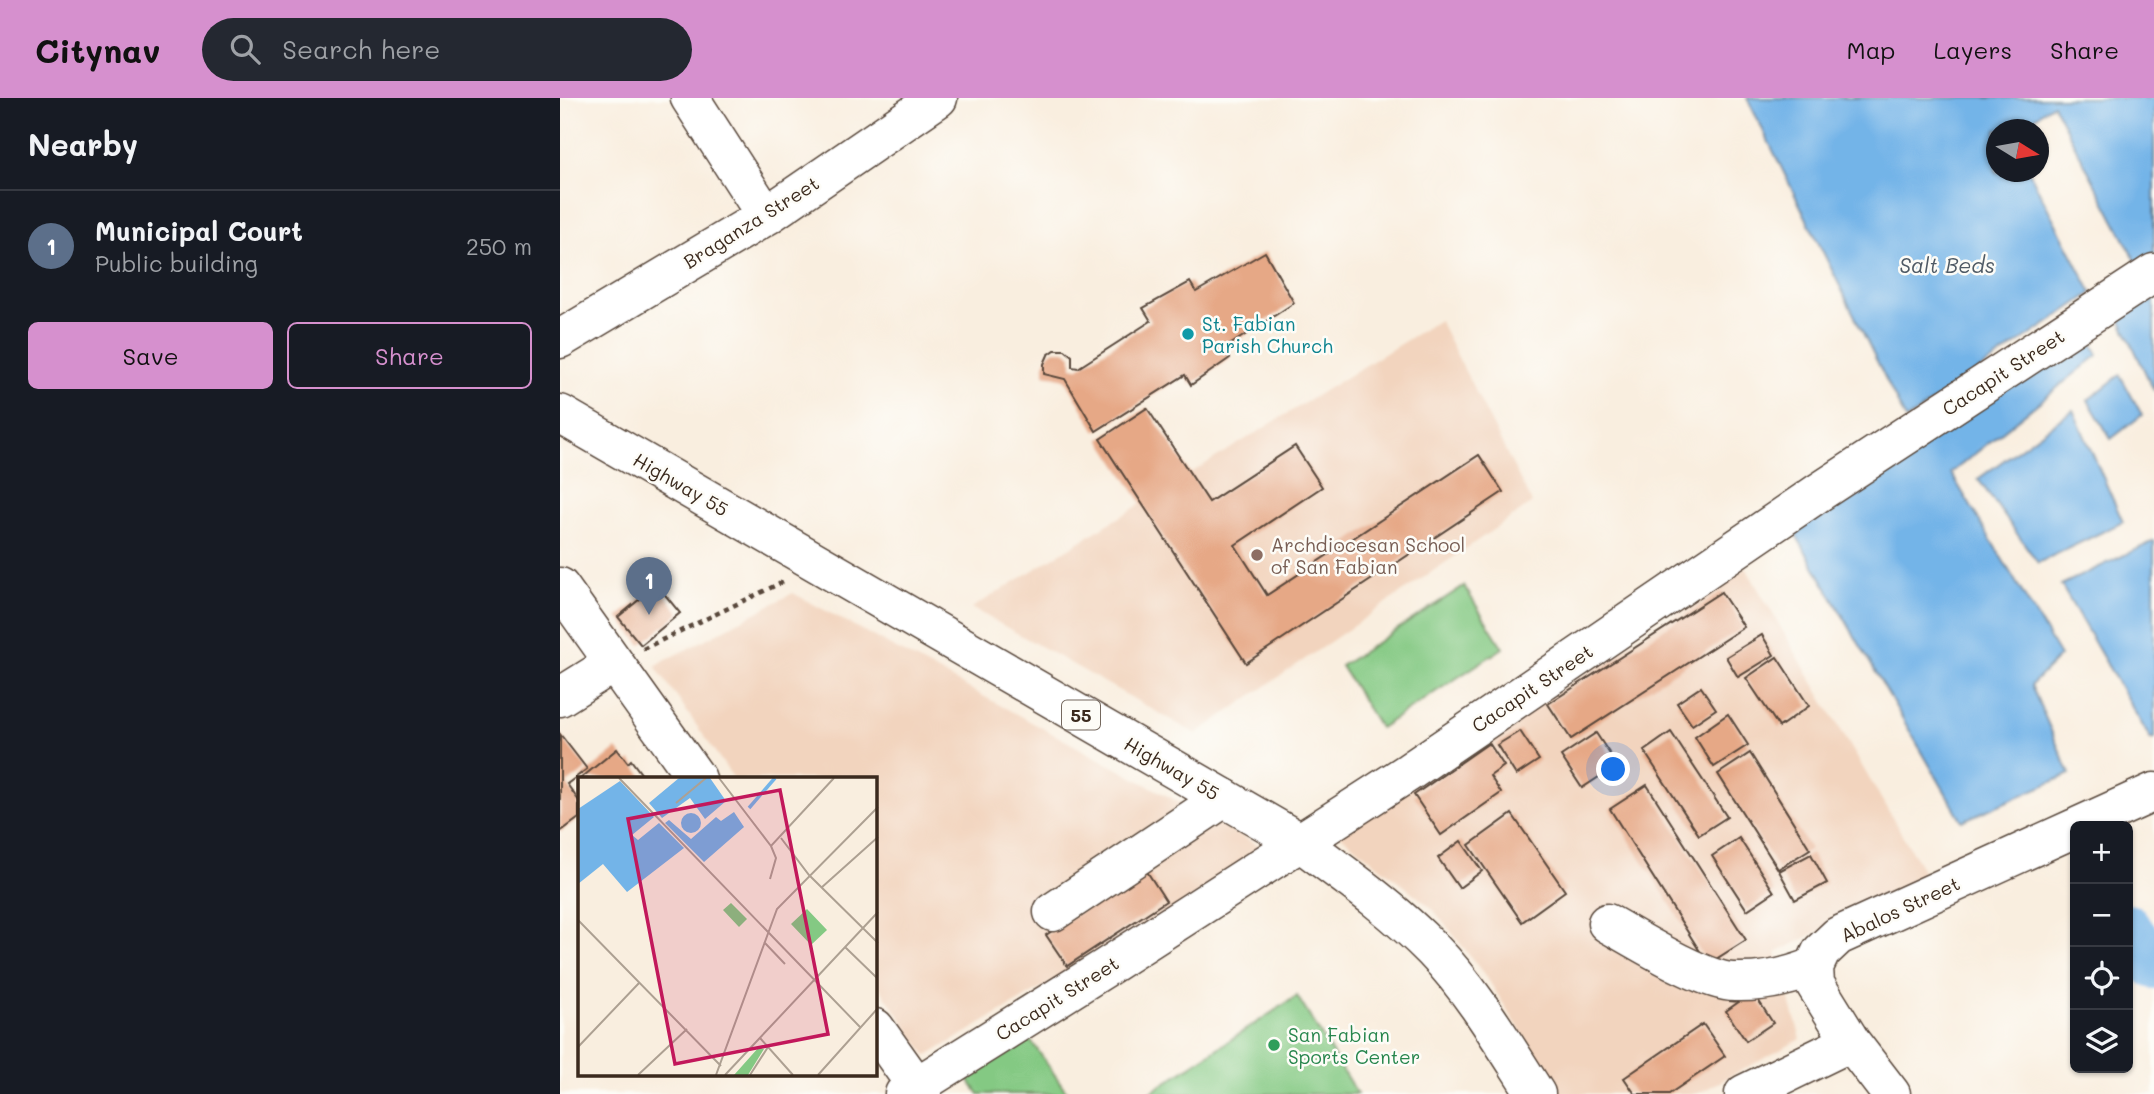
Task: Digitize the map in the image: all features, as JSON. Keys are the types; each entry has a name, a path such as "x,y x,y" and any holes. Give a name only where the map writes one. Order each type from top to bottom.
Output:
{"main road":[{"path":"690,98 765,216"},
{"name":"Braganza Street","path":"560,339 765,216 938,98"},
{"name":"Cacapit Street","path":"914,1091 1409,772 1818,493 2154,273"},
{"name":"Highway 55","path":"560,414 1300,842 1376,900 1434,951 1480,1009 1536,1094"},
{"path":"560,587 696,777"},
{"path":"560,696 614,663"},
{"name":"Abalos Street","path":"2090,821 2154,792"},
{"path":"1053,912 1224,798"},
{"name":"Abalos Street","path":"1814,967 1821,952 1838,936 2070,830"},
{"path":"1606,923 1712,978 1732,983 1794,975 1814,967 1815,984 1851,1042 1891,1094"},
{"path":"877,1031 914,1091"},
{"path":"1744,1094 1851,1042"}],"path":[{"path":"614,663 819,565"}],"shaded area":[{"name":"Archdiocesan School of San Fabian","path":"1439,320 1532,503 1196,734 972,608"},
{"path":"1746,568 1927,877 1776,953 1801,1039 1697,1094 1561,1094 1487,978 1433,909 1339,834"},
{"path":"793,593 1271,852 927,1056 877,984 877,777 733,777 655,666"}],"green space":[{"path":"1464,586 1503,648 1380,728 1341,666"},
{"name":"San Fabian Sports Center","path":"1297,996 1357,1094 1148,1094"},
{"path":"1021,1026 1068,1094 979,1094 960,1068"}],"water":[{"name":"Salt Beds","path":"1747,98 2154,98 2154,254 2138,265 2053,104 2033,119 1986,119 1986,182 2034,182 2092,293 1906,420"},
{"path":"2154,297 2154,391 2119,317"},
{"path":"2085,328 2098,355 1951,473 2060,656 2031,685 2070,774 1962,821 1792,528"},
{"path":"2120,375 2142,415 2111,439 2088,400"},
{"path":"2073,410 2123,522 2038,563 1978,479"},
{"path":"2154,541 2154,739 2151,740 2061,585"}],"building":[{"name":"St. Fabian Parish Church","path":"1265,252 1294,303 1225,348 1230,358 1191,385 1185,375 1096,431 1065,379 1044,374 1048,355 1055,350 1065,350 1072,356 1072,367 1078,368 1151,321 1143,308 1190,282 1196,292"},
{"path":"1147,408 1209,502 1295,446 1322,487 1235,545 1267,595 1479,455 1503,492 1246,663 1100,439"},
{"path":"657,585 680,613 641,645 618,617"},
{"path":"1721,592 1744,627 1571,739 1548,704"},
{"path":"1762,635 1774,655 1738,677 1726,657"},
{"path":"1777,657 1809,706 1779,727 1746,678"},
{"path":"1701,687 1716,709 1692,725 1677,703"},
{"path":"1728,714 1748,745 1714,767 1695,737"},
{"path":"1520,731 1539,760 1516,775 1497,745"},
{"path":"1671,732 1727,817 1699,835 1644,751"},
{"path":"1596,733 1617,765 1582,788 1561,756"},
{"path":"560,734 587,769 567,784 578,800 578,819 560,832"},
{"path":"1489,743 1504,766 1490,776 1501,793 1441,835 1414,795"},
{"path":"617,749 628,763 631,760 644,777 582,777"},
{"path":"1750,753 1810,849 1778,869 1718,774"},
{"path":"1647,785 1746,940 1708,964 1610,809"},
{"path":"1512,814 1565,891 1522,922 1469,845"},
{"path":"1739,838 1774,892 1747,910 1712,856"},
{"path":"1461,841 1482,871 1459,888 1438,858"},
{"path":"1811,854 1827,883 1795,900 1779,871"},
{"path":"1146,870 1166,901 1067,966 1046,935"},
{"path":"1753,992 1773,1023 1746,1041 1726,1011"},
{"path":"1703,1024 1725,1056 1669,1094 1635,1094 1624,1078"}],"waterway":[{"path":"2133,934 2154,966"}],"place":[{"name":"St. Fabian Parish Church","path":"1188,334"},
{"name":"Archdiocesan School of San Fabian","path":"1257,555"},
{"name":"Municipal Court","path":"649,615"},
{"name":"San Fabian Sports Center","path":"1274,1045"}]}
